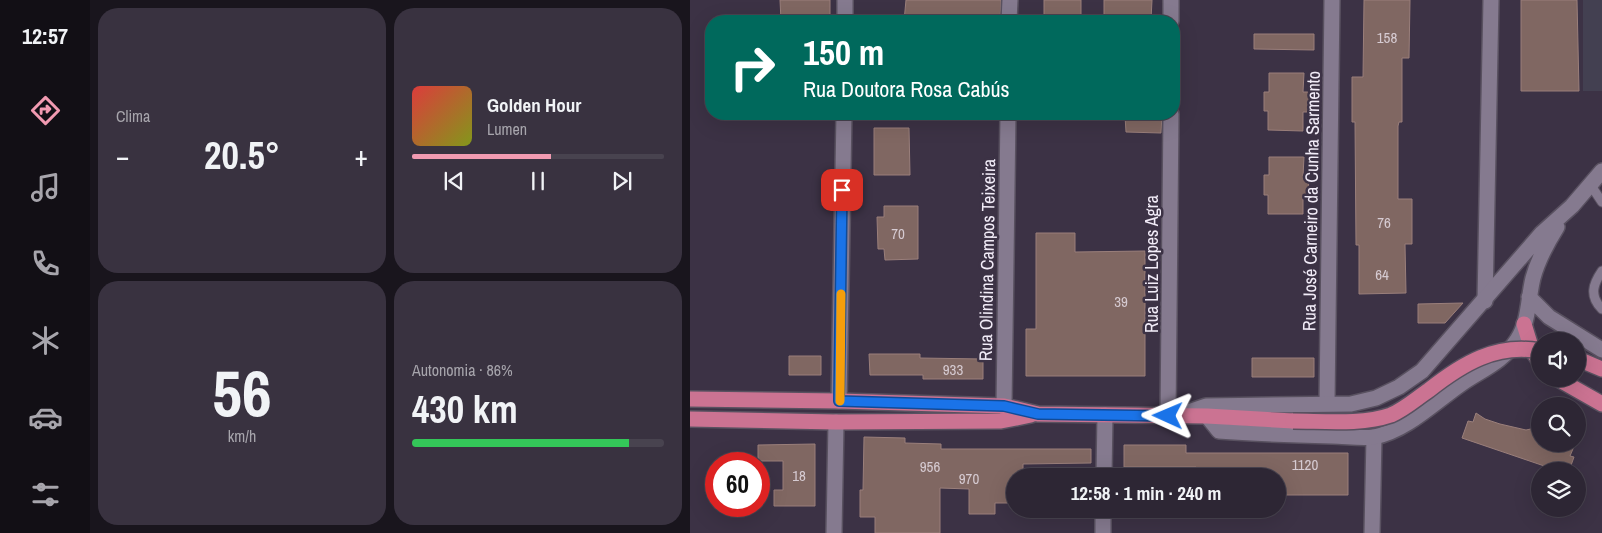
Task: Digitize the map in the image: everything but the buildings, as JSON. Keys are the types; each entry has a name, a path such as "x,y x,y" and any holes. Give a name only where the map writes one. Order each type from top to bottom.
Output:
{"main road":[{"path":"1524,324 1531,347"},
{"path":"690,419 836,422 1001,421 1038,414 1363,420 1392,414 1412,402 1454,371 1488,354 1512,349 1531,350"},
{"path":"1586,362 1602,368"},
{"path":"1572,387 1601,403"},
{"path":"690,399 1004,406 1038,414"}],"street":[{"path":"845,15 846,0"},
{"path":"1009,15 1010,0"},
{"path":"1171,0 1171,15"},
{"name":"Rua José Carneiro da Cunha Sarmento","path":"1327,403 1332,0"},
{"path":"1485,301 1491,0"},
{"path":"839,401 844,120"},
{"name":"Rua Olindina Campos Teixeira","path":"1004,406 1008,120"},
{"name":"Rua Luiz Lopes Agra","path":"1170,120 1173,415"},
{"path":"1207,416 1219,431 1255,434 1374,437 1421,415 1462,383 1494,364 1507,353 1518,339 1524,324 1539,258 1549,239 1572,206 1602,171"},
{"path":"1173,415 1206,406 1351,404 1376,398 1399,387 1422,370 1485,301 1542,233 1572,206"},
{"path":"1529,297 1549,317 1602,350"},
{"path":"1104,468 1105,415"},
{"path":"834,533 836,422"},
{"path":"1372,533 1374,437"},
{"path":"1103,518 1103,533"}],"lane":[{"path":"1590,184 1602,202"},
{"path":"1602,271 1593,289 1594,299 1602,309"}],"shaded area":[{"path":"1583,0 1602,0 1602,91 1583,91"}],"slow traffic":[{"path":"840,401 841,294"}],"route":[{"path":"842,190 839,401 1004,406 1038,414 1168,416"}]}
